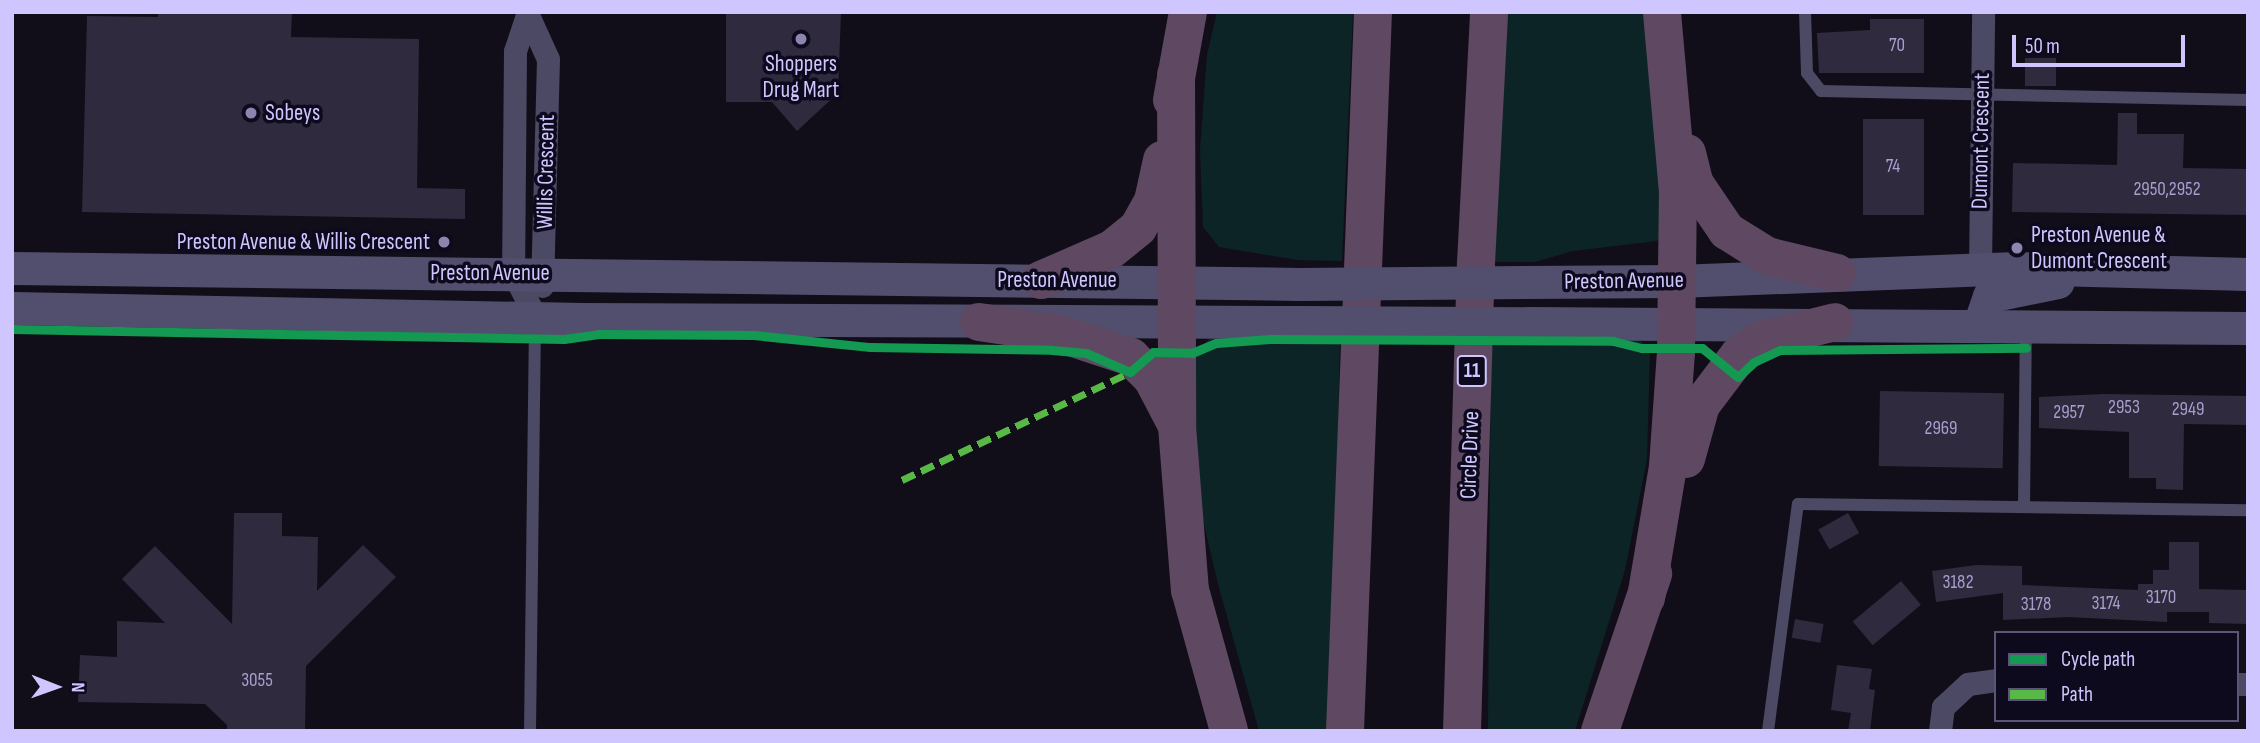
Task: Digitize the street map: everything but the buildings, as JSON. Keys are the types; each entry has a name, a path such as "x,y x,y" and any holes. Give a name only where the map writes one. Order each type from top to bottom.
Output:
{"highway":[{"path":"1041,280 1112,248 1138,228 1153,201 1188,12"},
{"path":"1345,731 1373,12"},
{"name":"Circle Drive","path":"1462,731 1476,263 1489,12"},
{"path":"1646,598 1668,466 1676,323 1678,192 1672,89 1662,12"},
{"path":"1176,75 1177,426 1190,590 1229,731"},
{"path":"1672,89 1695,184 1727,231 1767,256 1837,273"},
{"path":"979,321 1061,334 1131,357 1148,373 1177,426"},
{"path":"1600,731 1646,598 1701,405 1720,376 1759,341 1835,322"}],"main road":[{"name":"Preston Avenue","path":"12,268 1176,280 1300,285 1677,281 1837,273 1980,270 2248,274"},
{"name":"Preston Avenue","path":"1979,325 1989,296 2102,272"},
{"name":"Preston Avenue","path":"12,307 1175,323 1835,322 2248,328"}],"street":[{"name":"Dumont Crescent","path":"1980,270 1983,12"},
{"name":"Willis Crescent","path":"528,14 548,59 529,274 535,316"},
{"name":"Willis Crescent","path":"528,14 515,51 529,274 535,316"},
{"path":"1940,731 1943,707 1968,684 1994,680"}],"lane":[{"path":"1805,12 1807,73 1821,91 2248,100"},
{"path":"530,731 535,316"},
{"path":"2024,507 2026,326"},
{"path":"1768,731 1798,504 2248,510"}],"green space":[{"path":"1217,12 1353,12 1342,261 1298,260 1219,247 1203,227 1200,149 1207,55"},
{"path":"1506,12 1649,12 1663,231 1657,241 1573,251 1535,262 1493,262"},
{"path":"1226,333 1295,343 1340,343 1330,731 1259,731 1218,584 1199,503 1192,357 1213,335"},
{"path":"1630,334 1650,348 1647,459 1625,570 1575,731 1488,731 1491,343"}],"marked path":[{"path":"902,480 1130,372"}],"cycle path":[{"path":"12,329 564,339 599,334 753,335 870,347 1086,353 1130,372 1153,352 1192,353 1216,343 1270,339 1613,341 1642,348 1702,348 1738,377 1754,362 1780,350 2026,348"}],"place":[{"name":"Shoppers Drug Mart","path":"801,39"},
{"name":"Sobeys","path":"251,113"},
{"name":"Preston Avenue & Willis Crescent","path":"444,242"},
{"name":"Preston Avenue & Dumont Crescent","path":"2017,248"}]}
